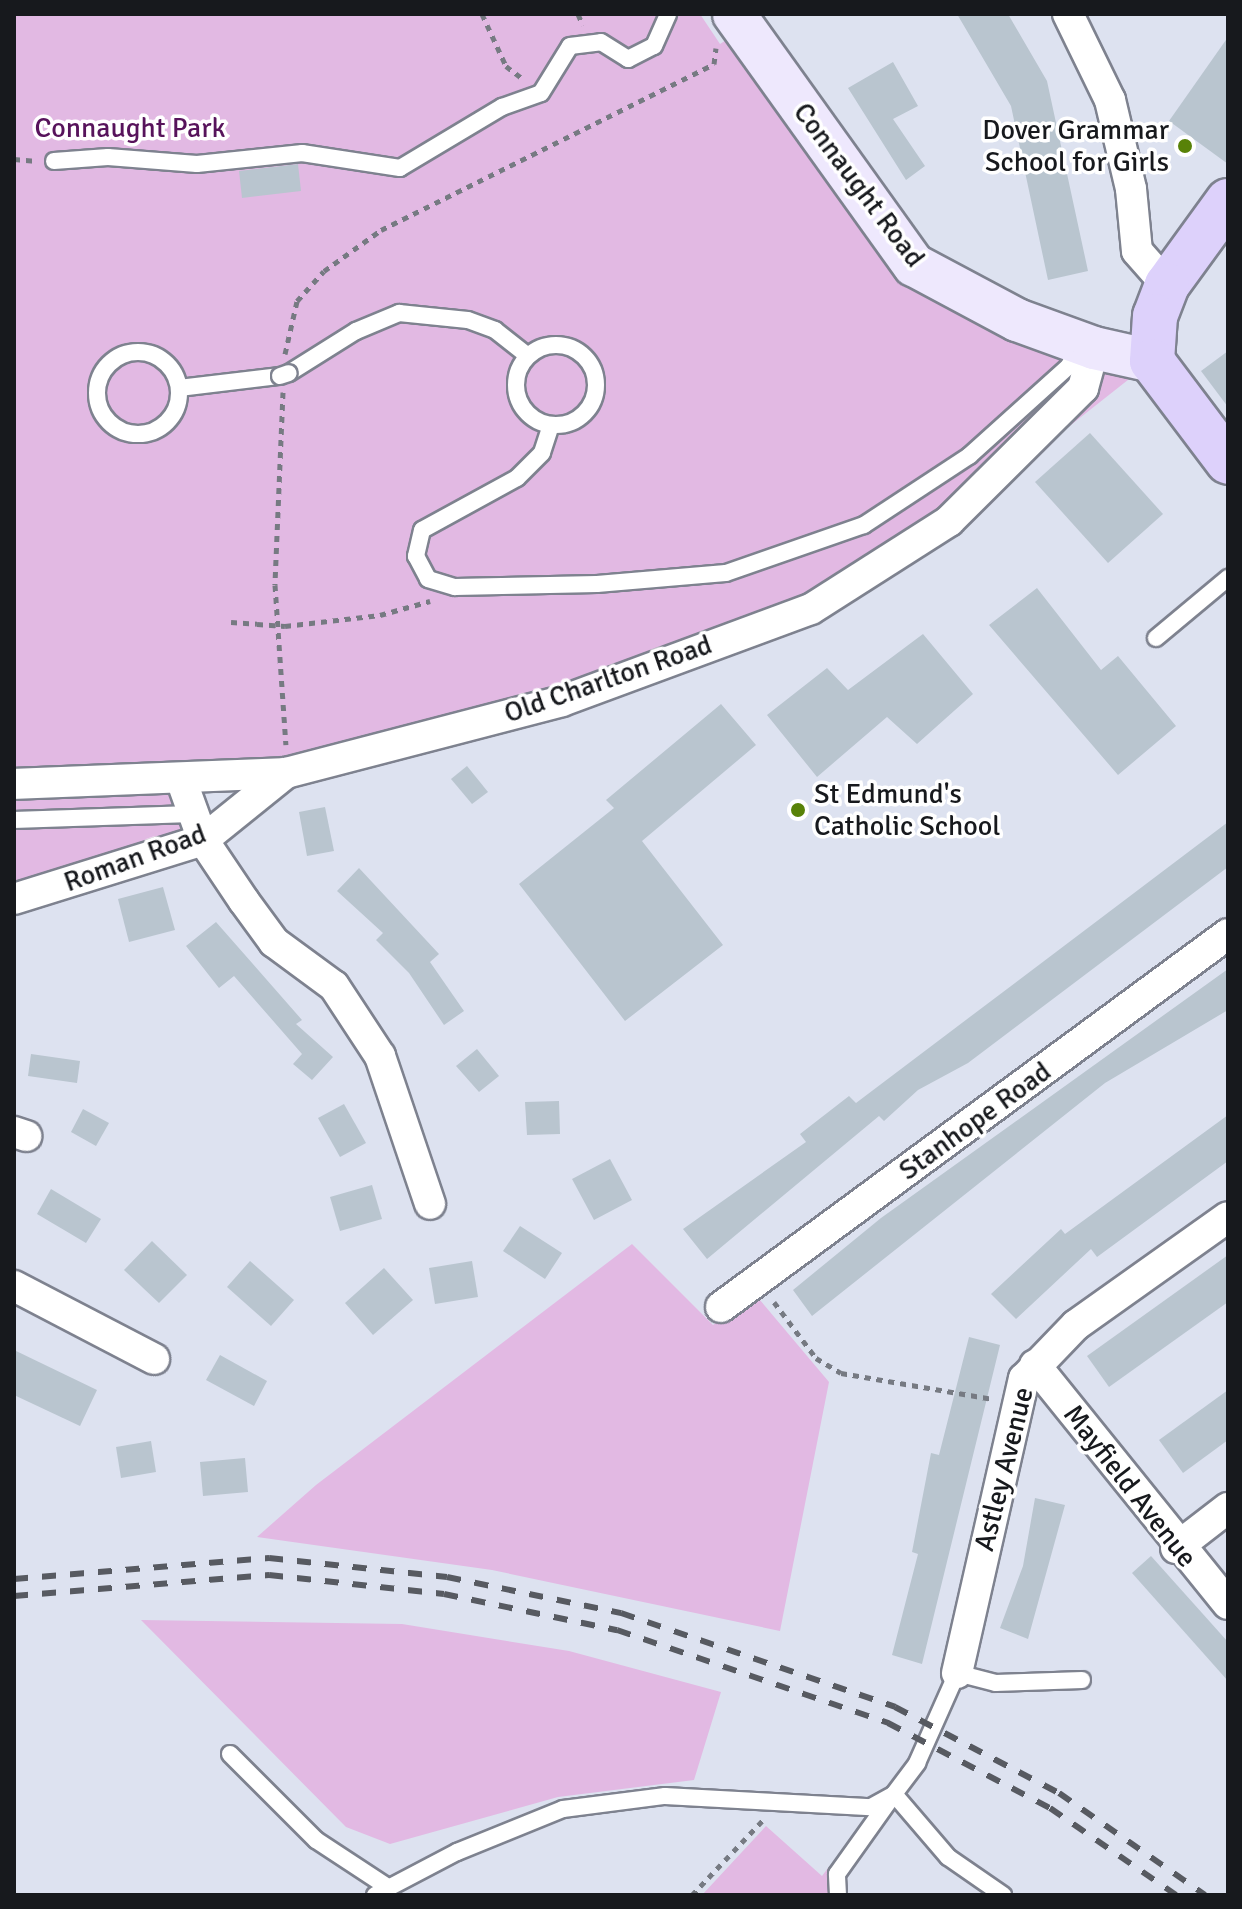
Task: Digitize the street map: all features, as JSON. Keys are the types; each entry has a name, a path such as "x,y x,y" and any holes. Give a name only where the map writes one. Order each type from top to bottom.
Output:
{"main road":[{"path":"1228,201 1167,285 1155,316 1152,361 1228,462"}],"street":[{"path":"1068,14 1110,100 1131,189 1137,251 1167,285"},
{"name":"Connaught Road","path":"726,28 914,265 939,283 1087,346 1152,361"},
{"name":"Old Charlton Road","path":"14,784 181,779 279,763 562,701 811,609 949,521 1083,388 1087,346"},
{"name":"Roman Road","path":"14,899 197,827 279,763"},
{"path":"181,779 197,827 274,942 334,986 380,1056 430,1204"},
{"name":"Stanhope Road","path":"721,1307 1228,934"},
{"name":"Astley Avenue","path":"957,1673 1017,1404 1035,1365 1076,1325 1228,1217"},
{"path":"14,1286 154,1359"},
{"name":"Mayfield Avenue","path":"1035,1365 1176,1548 1228,1604"},
{"path":"1176,1548 1228,1508"}],"lane":[{"path":"54,161 108,157 197,164 302,153 400,168 489,113 541,93 570,46 601,42 628,59 654,46 668,14"},
{"path":"179,388 284,373 356,331 399,313 468,320 495,330 528,356"},
{"path":"566,346 594,373 587,411 551,425 520,404 516,378 528,356 566,346"},
{"path":"551,425 542,453 517,478 422,530 416,556 428,579 455,587 726,573 864,525 969,456 1087,346"},
{"path":"142,352 167,364 179,388 165,424 141,434 106,419 97,393 106,368 142,352"},
{"path":"1156,638 1228,578"},
{"path":"14,820 197,827"},
{"path":"838,1895 837,1874 917,1763 957,1673 996,1683 1082,1680"},
{"path":"230,1754 316,1840 382,1891 563,1809 665,1796 783,1805 871,1807 894,1794"},
{"path":"894,1794 948,1857 1003,1895"}],"path":[{"path":"482,14 506,66 541,93"},
{"path":"279,763 286,751 275,585 284,373 297,301 324,271 381,230 714,64 726,28"},
{"path":"231,622 285,626 420,607 455,587"},
{"path":"759,1280 816,1358 841,1373 1017,1404"},
{"path":"692,1895 783,1805"}],"green space":[{"name":"Connaught Park","path":"14,14 700,14 720,44 743,29 895,241 1152,361 949,521 811,609 286,773 182,779 203,840 14,899"},
{"path":"632,1244 713,1325 754,1293 829,1382 780,1631 492,1570 257,1537 316,1485"},
{"path":"141,1620 402,1624 569,1651 721,1692 694,1780 558,1797 390,1844 346,1827"},
{"path":"766,1826 822,1876 828,1868 837,1874 849,1895 702,1895"}],"building":[{"path":"957,14 1008,14 1047,81 1088,271 1048,280 1011,106"},
{"path":"1228,37 1228,164 1169,121"},
{"path":"893,62 918,106 893,119 925,166 906,180 848,88"},
{"path":"298,164 301,191 242,198 239,171"},
{"path":"1228,351 1228,407 1201,371"},
{"path":"1090,433 1163,514 1108,563 1035,482"},
{"path":"1037,588 1101,670 1118,656 1176,726 1118,775 989,625"},
{"path":"923,634 973,694 917,744 887,717 817,777 767,715 827,668 848,690"},
{"path":"721,704 756,745 642,841 723,945 625,1021 519,884 614,808 606,800"},
{"path":"467,766 488,792 472,804 451,779"},
{"path":"325,807 334,851 307,856 299,812"},
{"path":"1228,822 1228,867 968,1063 918,1090 884,1121 879,1116 707,1259 683,1229 806,1142 800,1134 849,1096 856,1103"},
{"path":"359,868 439,954 430,962 464,1011 444,1025 409,973 376,940 383,933 337,891"},
{"path":"163,887 175,930 129,942 118,899"},
{"path":"216,922 302,1020 296,1024 333,1057 312,1080 293,1064 302,1054 234,976 219,988 186,946"},
{"path":"1228,969 1228,1010 1105,1083 812,1316 793,1290 881,1218"},
{"path":"477,1049 499,1076 479,1092 456,1066"},
{"path":"31,1054 80,1061 77,1083 28,1076"},
{"path":"559,1101 560,1134 527,1135 525,1102"},
{"path":"344,1104 366,1143 340,1157 318,1118"},
{"path":"83,1109 109,1123 96,1146 71,1132"},
{"path":"1228,1115 1228,1161 1097,1257 1091,1249 1016,1319 991,1294 1061,1229 1065,1234"},
{"path":"610,1159 632,1200 594,1220 572,1179"},
{"path":"372,1185 382,1219 340,1231 330,1197"},
{"path":"51,1189 101,1219 86,1243 37,1214"},
{"path":"520,1226 562,1253 545,1279 503,1251"},
{"path":"152,1241 187,1275 159,1303 124,1270"},
{"path":"1228,1255 1228,1302 1109,1387 1087,1356"},
{"path":"250,1261 294,1300 271,1326 227,1287"},
{"path":"472,1261 478,1297 435,1304 429,1268"},
{"path":"384,1268 413,1300 373,1335 345,1303"},
{"path":"969,1337 1000,1345 922,1664 892,1655 918,1554 912,1552 931,1453 939,1455"},
{"path":"14,1350 97,1390 80,1426 14,1395"},
{"path":"220,1355 267,1381 254,1406 206,1380"},
{"path":"1228,1390 1228,1440 1183,1473 1159,1440"},
{"path":"151,1441 156,1472 121,1478 116,1447"},
{"path":"245,1458 248,1492 203,1496 200,1462"},
{"path":"1035,1498 1065,1505 1028,1639 1000,1628 1023,1566"},
{"path":"1151,1556 1228,1642 1228,1681 1132,1573"}],"railway":[{"path":"14,1579 269,1558 447,1577 621,1613 895,1707 1059,1793 1205,1895"},
{"path":"14,1596 269,1575 444,1594 617,1630 888,1723 1050,1808 1176,1895"}],"place":[{"name":"Dover Grammar School for Girls","path":"1185,146"},
{"name":"St Edmund's Catholic School","path":"798,810"}]}
